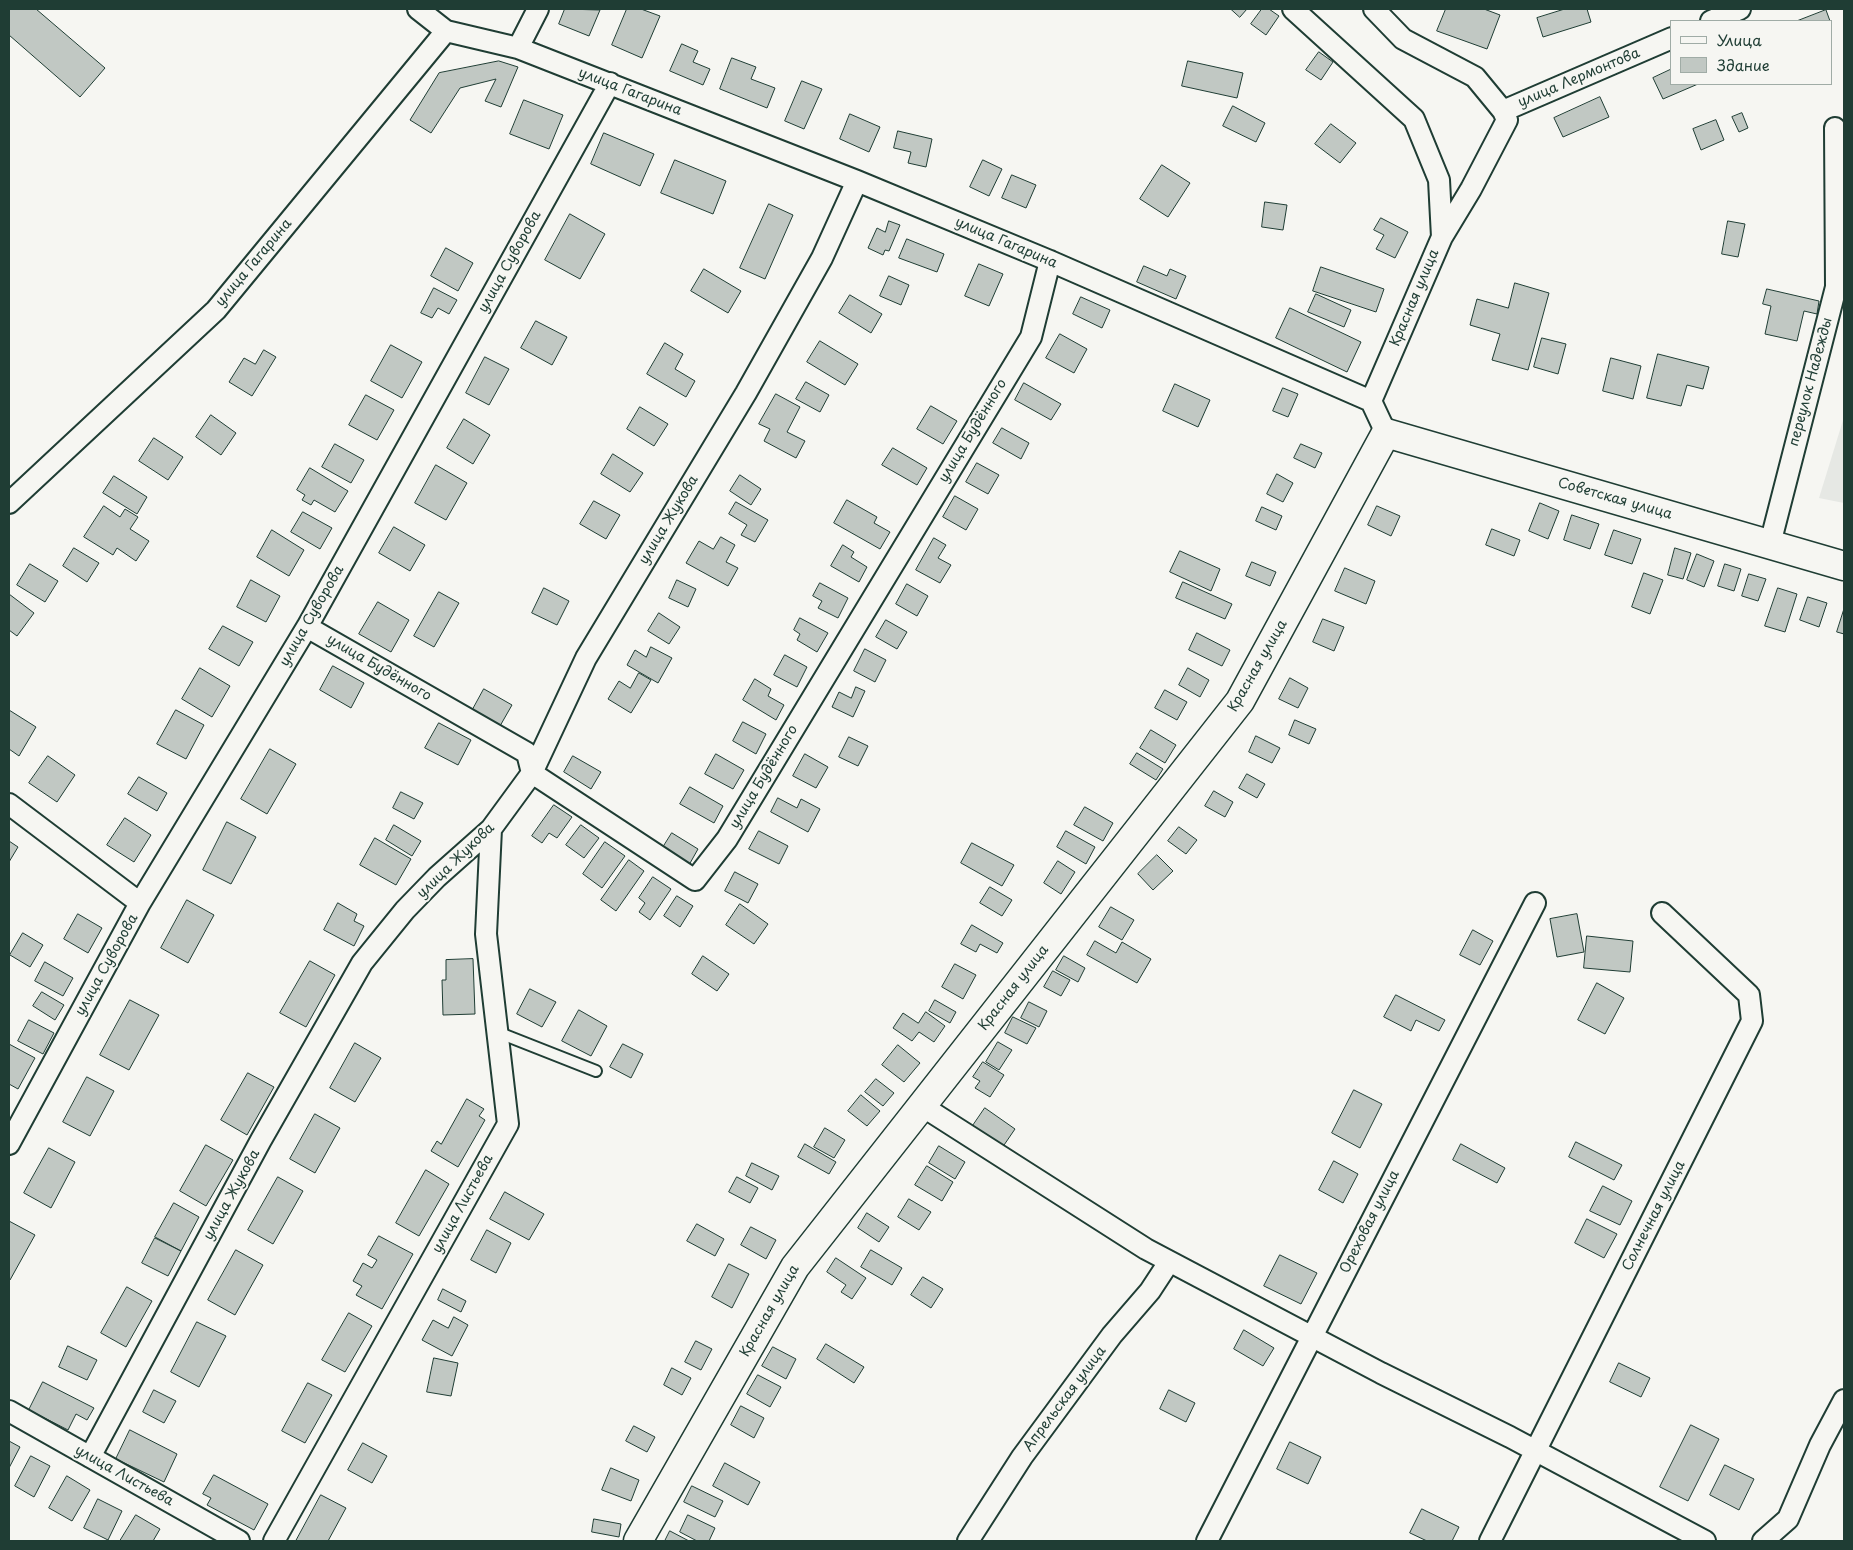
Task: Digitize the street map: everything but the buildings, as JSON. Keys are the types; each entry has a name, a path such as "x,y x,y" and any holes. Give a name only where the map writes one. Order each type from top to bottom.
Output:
{"main road":[{"name":"Советская улица","path":"1386,433 1844,566"},
{"name":"Красная улица","path":"638,1541 795,1267 1240,701 1386,433"}],"street":[{"path":"418,9 446,31"},
{"path":"518,48 538,9"},
{"name":"Красная улица","path":"1293,9 1414,119 1439,180 1442,237 1371,401"},
{"name":"улица Лермонтова","path":"1374,9 1404,39 1475,77 1503,111 1670,39"},
{"path":"1713,20 1740,9"},
{"name":"улица Гагарина","path":"9,503 216,310 446,31 518,48 857,181 1050,261 1371,401"},
{"name":"улица Суворова","path":"11,1133 140,903 307,627 610,84"},
{"path":"1442,237 1471,189 1507,120 1503,111"},
{"name":"переулок Надежды","path":"1770,544 1836,287 1835,128"},
{"name":"улица Жукова","path":"90,1457 257,1149 362,963 405,910 437,877 491,829 532,772 586,658 746,393 822,258 857,181"},
{"name":"улица Будённого","path":"307,627 527,753 532,772 695,880 726,839 1031,337 1050,261"},
{"path":"1371,401 1386,433"},
{"path":"9,804 140,903"},
{"name":"улица Листьева","path":"274,1541 508,1124 486,934 491,829"},
{"name":"Ореховая улица","path":"1207,1541 1535,903"},
{"name":"Солнечная улица","path":"1490,1541 1752,1021 1749,995 1662,913"},
{"path":"922,1106 1169,1262 1536,1451 1705,1541"},
{"name":"Апрельская улица","path":"968,1541 1022,1457 1112,1335 1150,1291 1169,1262"},
{"path":"1763,1541 1788,1519 1820,1445 1844,1400"},
{"name":"улица Листьева","path":"9,1411 239,1541"}],"lane":[{"path":"498,1032 596,1071"}],"shaded area":[{"path":"1844,417 1844,503 1819,498"}]}
